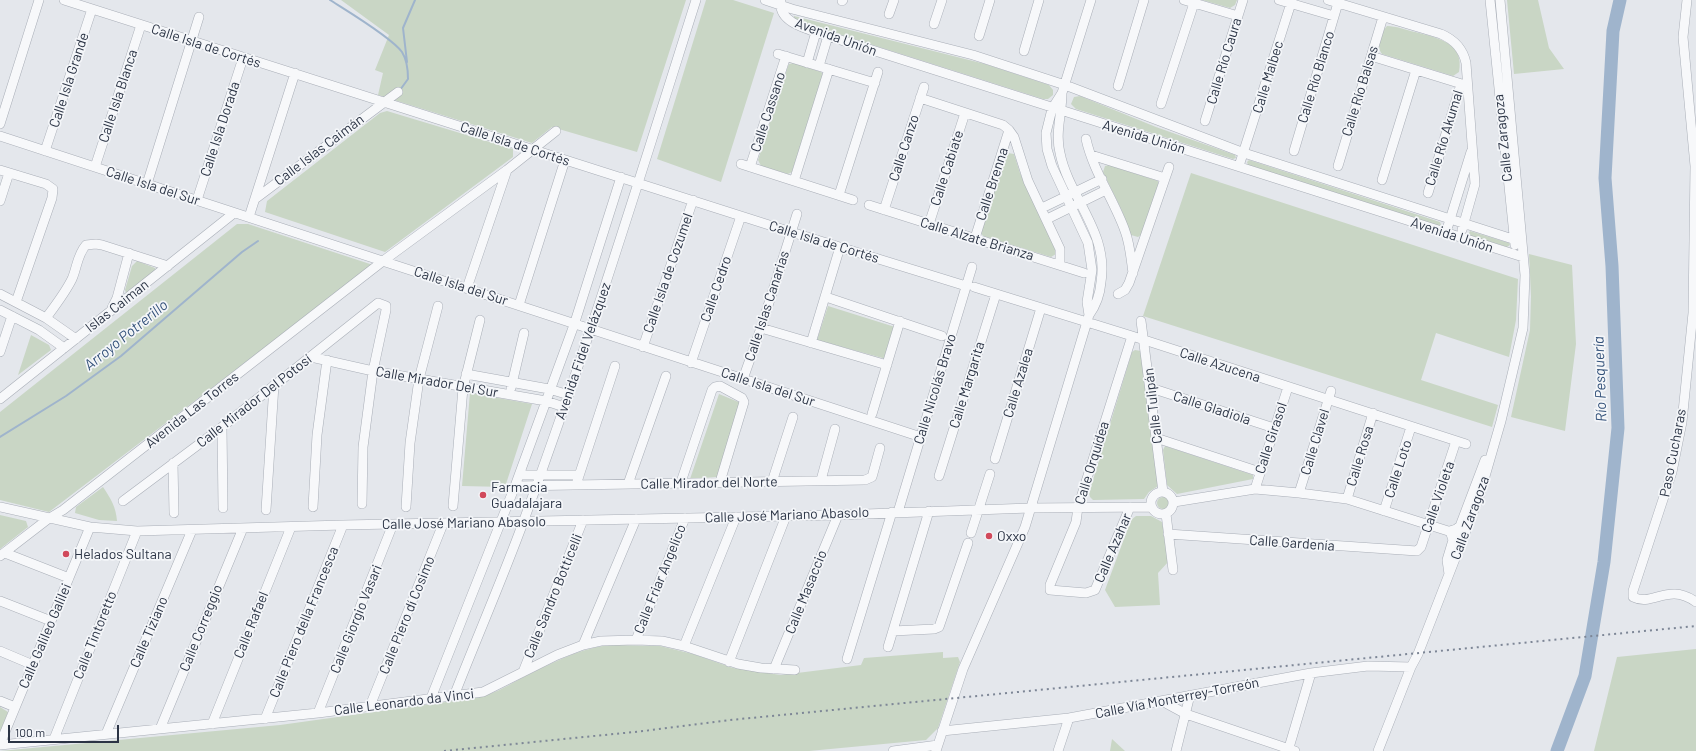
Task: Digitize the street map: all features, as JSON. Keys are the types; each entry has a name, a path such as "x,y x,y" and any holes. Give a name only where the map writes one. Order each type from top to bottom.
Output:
{"street":[{"path":"0,124 39,0"},
{"name":"Calle Isla de Cortés","path":"64,0 532,150 970,287"},
{"name":"Avenida Fidel Velázquez","path":"454,696 524,522 569,395 639,183 696,0"},
{"name":"Avenida Unión","path":"765,0 794,4 973,55 1244,153 1518,241"},
{"path":"889,14 894,0"},
{"path":"934,24 942,0"},
{"path":"979,36 990,0"},
{"path":"1024,51 1039,0"},
{"path":"892,751 937,748 963,669 1025,527 1088,318 1097,305 1102,278 1102,265 1096,235 1064,169 1058,136 1064,89 1091,0"},
{"path":"1118,86 1144,0"},
{"name":"Calle Río Caura","path":"1205,121 1243,0"},
{"path":"1280,0 1291,2 1334,16"},
{"path":"1328,0 1441,34 1455,42 1465,58 1464,84 1473,147 1475,184 1459,237"},
{"path":"1490,1 1500,0"},
{"name":"Calle Zaragoza","path":"1378,751 1411,666 1418,654 1479,497 1495,443 1523,328 1525,275 1518,241 1500,0"},
{"name":"Paso Cucharas","path":"1687,0 1683,22 1683,37 1695,166 1693,313 1682,422 1672,472 1633,591 1633,597 1643,600 1676,593 1686,595 1696,602"},
{"path":"1161,104 1189,1 1238,16"},
{"name":"Calle Zaragoza","path":"1490,1 1512,222 1518,241"},
{"name":"Avenida Unión","path":"781,2 783,13 793,23 816,32 1052,109 1240,166 1520,256"},
{"name":"Calle Malbec","path":"1240,166 1291,2"},
{"name":"Calle Río Blanco","path":"1294,152 1338,3"},
{"name":"Calle Isla Grande","path":"46,151 92,9"},
{"path":"147,184 199,17"},
{"name":"Calle Río Balsas","path":"1338,166 1383,17"},
{"name":"Calle Isla Blanca","path":"94,167 141,25"},
{"path":"816,32 807,62 875,83"},
{"path":"819,66 828,36"},
{"name":"Calle Cassano","path":"750,167 782,55 807,62"},
{"path":"1371,56 1464,84"},
{"name":"Calle Isla Dorada","path":"198,200 243,58"},
{"path":"794,181 829,69"},
{"path":"1382,180 1416,70"},
{"path":"839,196 878,72"},
{"path":"249,217 295,73"},
{"name":"Calle Río Akumal","path":"1428,193 1464,84"},
{"name":"Calle Canzo","path":"884,210 924,87"},
{"path":"1064,89 1052,109 1046,133 1049,156 1086,237 1090,252 1092,270 1087,302 1088,318"},
{"name":"Calle Islas Caimán","path":"255,199 398,92"},
{"path":"920,98 1003,125 1009,130 1015,139 1028,180 1060,249 1060,265"},
{"name":"Calle Cabiate","path":"929,224 965,113"},
{"name":"Calle Brenna","path":"975,238 1009,130"},
{"name":"Avenida Las Torres","path":"2,554 48,519 63,510 383,261 507,170 556,131"},
{"name":"Calle Isla del Sur","path":"0,136 519,305 574,325 921,437"},
{"path":"1086,139 1106,190 1126,232 1131,252 1133,273"},
{"path":"1446,233 1473,147"},
{"path":"1049,156 1060,153"},
{"path":"1091,155 1165,178"},
{"path":"519,305 565,160"},
{"path":"741,164 853,200"},
{"path":"1118,294 1127,287 1133,273 1169,167"},
{"path":"467,288 507,170"},
{"path":"0,201 5,172 46,184 53,189 52,198 16,302"},
{"name":"Avenida Fidel Velázquez","path":"431,698 515,486 549,389 574,325 621,177"},
{"path":"1042,208 1102,179"},
{"path":"1047,219 1106,190"},
{"name":"Calle Isla de Cozumel","path":"643,347 693,200"},
{"name":"Calle Alzate Brianza","path":"870,205 1084,273"},
{"name":"Islas Caiman","path":"0,399 234,213"},
{"name":"Calle Islas Canarias","path":"743,379 761,328 797,214"},
{"name":"Calle Cedro","path":"691,363 741,216"},
{"path":"1496,235 1506,231 1512,222"},
{"path":"46,318 67,288 80,255 86,245 96,244 168,266"},
{"path":"811,343 840,247"},
{"path":"106,316 117,298 129,253"},
{"name":"Calle Nicolás Bravo","path":"847,660 970,287 972,267"},
{"name":"Calle Azucena","path":"970,287 1041,308 1088,318 1132,336 1288,387 1329,395 1411,427 1466,444"},
{"path":"0,294 46,318 76,339"},
{"name":"Calle Margarita","path":"939,476 996,294"},
{"path":"826,297 942,336"},
{"name":"Calle Mirador Del Potosí","path":"123,501 222,427 378,303 384,304 386,310 374,371"},
{"path":"406,506 410,443 419,379 438,306"},
{"name":"Calle Azalea","path":"995,459 1041,308"},
{"path":"0,310 39,330 64,348"},
{"path":"0,352 12,316"},
{"path":"452,506 463,388 480,320"},
{"path":"872,414 900,321"},
{"name":"Calle Tulipán","path":"1142,321 1163,492"},
{"path":"761,328 887,365"},
{"path":"510,395 524,333"},
{"name":"Calle Orquídea","path":"1049,589 1076,522 1078,507 1132,336"},
{"name":"Calle Mirador Del Sur","path":"311,357 463,388 546,401 564,407"},
{"path":"313,507 317,435 327,360"},
{"path":"576,485 615,366"},
{"path":"362,504 363,447 374,371"},
{"name":"Calle Mirador Del Sur","path":"466,374 549,389 569,395"},
{"path":"628,484 666,376"},
{"path":"266,510 274,386"},
{"path":"681,482 710,393 715,387 723,387 744,400 720,482"},
{"name":"Calle Girasol","path":"1255,489 1288,387"},
{"name":"Calle Gladiola","path":"1150,388 1274,428"},
{"name":"Calle Clavel","path":"1299,493 1329,395"},
{"name":"Calle Rosa","path":"1347,499 1373,413"},
{"path":"772,482 793,417"},
{"path":"222,427 223,508"},
{"name":"Calle Loto","path":"1384,511 1411,427"},
{"path":"821,480 835,429"},
{"path":"1156,438 1260,472"},
{"name":"Calle Violeta","path":"1417,551 1421,547 1429,525 1456,441"},
{"path":"1450,531 1460,526 1487,456 1495,443"},
{"name":"Calle Mirador del Norte","path":"515,486 536,487 681,482 772,482 870,479 880,448"},
{"path":"174,463 174,513"},
{"path":"971,533 990,474"},
{"path":"519,475 579,475"},
{"path":"1174,502 1255,489 1299,493 1347,499 1464,536"},
{"path":"1163,492 1171,496 1174,502 1172,509 1166,514 1159,514 1151,507 1153,496 1163,492"},
{"name":"Calle José Mariano Abasolo","path":"0,507 48,519 90,527 137,531 343,525 838,515 1030,508 1151,507"},
{"name":"Calle Azahar","path":"1049,589 1052,591 1086,593 1095,590 1130,507"},
{"path":"888,647 930,511"},
{"path":"1166,514 1173,570"},
{"name":"Calle Masaccio","path":"774,669 838,515"},
{"path":"728,662 786,516"},
{"path":"684,646 736,517"},
{"name":"Calle Friar Angelico","path":"636,640 685,518"},
{"path":"583,645 636,519"},
{"name":"Calle Sandro Botticelli","path":"523,672 583,520"},
{"name":"Calle Giorgio Vasari","path":"318,713 393,524"},
{"name":"Calle Piero dí Cosimo","path":"370,706 444,524"},
{"name":"Calle Piero della Francesca","path":"265,719 343,525"},
{"name":"Calle Galileo Galilei","path":"0,744 90,527"},
{"name":"Calle Rafael","path":"212,724 291,527"},
{"name":"Calle Correggio","path":"160,729 242,528"},
{"name":"Calle Tiziano","path":"106,734 192,530"},
{"name":"Calle Tintoretto","path":"54,739 137,531"},
{"path":"1449,574 1447,560 1453,540 1450,531"},
{"name":"Calle Gardenía","path":"1168,534 1417,551"},
{"path":"893,631 934,630 939,627 968,544"},
{"path":"2,554 69,578"},
{"path":"0,601 51,621"},
{"name":"Calle Leonardo da Vinci","path":"0,744 265,719 483,692 557,655 583,645 601,641 636,640 662,642 684,646 728,662 751,667 795,670"},
{"path":"0,651 33,665"},
{"name":"Calle Vía Monterrey-Torreón","path":"942,731 1069,718 1311,673 1368,666 1411,666"},
{"path":"1162,701 1186,714 1290,750 1311,673"},
{"path":"1176,751 1190,695"},
{"path":"0,701 15,707"},
{"path":"1058,751 1069,718"}],"green space":[{"path":"341,0 686,0 637,152 552,127 532,143 378,95 383,73 375,70 389,35"},
{"path":"706,0 733,0 774,13 721,182 657,159"},
{"path":"1202,0 1237,0 1235,5 1230,8"},
{"path":"1507,0 1538,0 1549,48 1564,69 1514,74"},
{"path":"794,16 985,64 1049,85 1053,90 1053,95 1048,99 1043,99 794,20"},
{"path":"1387,26 1397,27 1440,39 1448,43 1458,54 1460,62 1459,72 1453,76 1382,54 1379,44 1383,32"},
{"path":"794,63 823,74 792,172 788,174 761,166 758,160 788,66 789,64"},
{"path":"1080,96 1156,127 1235,155 1236,158 1233,159 1076,109 1071,104 1074,97"},
{"path":"387,111 513,149 513,157 385,252 265,212 267,201 380,113"},
{"path":"1008,153 1014,154 1020,173 1056,251 1056,254 1051,257 983,236 981,233 1006,155"},
{"path":"1249,160 1440,222 1441,225 1439,226 1248,165 1247,162"},
{"path":"1109,165 1158,181 1158,186 1141,235 1138,237 1131,235 1122,211 1103,172 1105,166"},
{"path":"1191,173 1518,279 1516,320 1509,357 1436,333 1421,380 1498,405 1492,427 1143,316"},
{"path":"237,224 248,224 373,265 49,512 0,500 0,412"},
{"path":"1470,231 1509,243 1510,245 1507,247 1468,235"},
{"path":"1529,254 1572,265 1576,344 1565,431 1511,417 1530,330 1531,296"},
{"path":"137,261 155,268 156,270 126,293 125,290 132,266"},
{"path":"828,306 895,327 886,359 817,340"},
{"path":"31,335 49,345 51,350 18,375"},
{"path":"1135,350 1141,351 1158,486 1149,492 1144,499 1093,500 1089,493 1132,352"},
{"path":"470,393 532,404 505,487 462,486"},
{"path":"719,394 741,403 717,477 690,479"},
{"path":"1165,446 1253,475 1253,479 1177,494 1167,485 1163,450"},
{"path":"103,487 113,503 117,521 99,520 75,513 76,507"},
{"path":"1161,497 1165,497 1169,503 1165,509 1161,509 1157,505 1157,501"},
{"path":"0,515 26,521 28,527 0,549"},
{"path":"1136,516 1151,516 1162,522 1169,561 1158,573 1160,605 1115,607 1105,590 1131,520"},
{"path":"609,645 660,646 693,654 733,668 781,675 861,665 864,658 943,652 943,658 958,657 960,662 938,728 926,740 809,751 0,751 280,725 475,698 498,690 563,658 586,650"},
{"path":"1696,649 1696,751 1594,751 1617,657"},
{"path":"0,707 8,712 0,733"},
{"path":"1112,739 1125,751 1110,751"}],"waterway":[{"name":"Arroyo Potrerillo","path":"330,0 379,32 402,52 407,65 408,79 400,90"},
{"path":"407,62 403,28 415,0"},
{"name":"Río Pesquería","path":"1557,751 1585,676 1604,562 1618,428 1612,266 1605,178 1613,31 1620,0"},
{"name":"Arroyo Potrerillo","path":"0,437 66,396 121,356 242,252 258,241"}],"railway":[{"path":"444,751 644,731 730,720 1696,626"}],"place":[{"name":"Farmacia Guadalajara","path":"483,495"},
{"name":"Oxxo","path":"989,536"},
{"name":"Helados Sultana","path":"66,554"}]}
